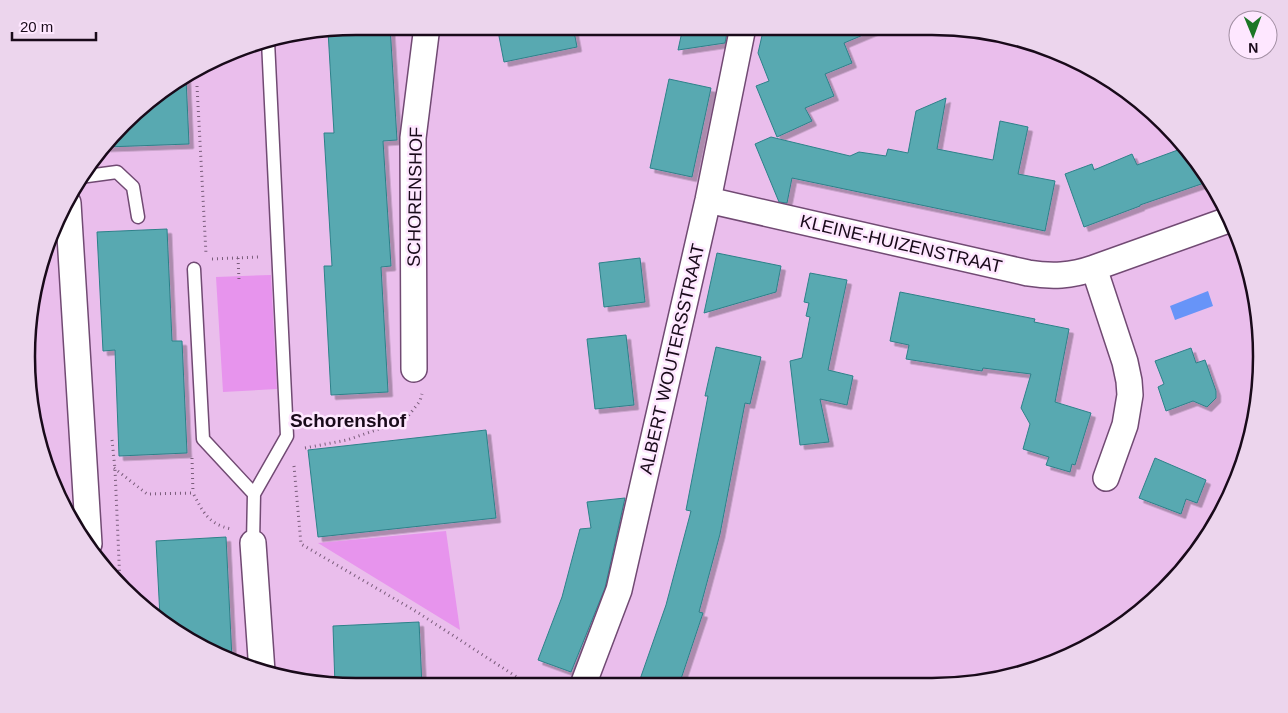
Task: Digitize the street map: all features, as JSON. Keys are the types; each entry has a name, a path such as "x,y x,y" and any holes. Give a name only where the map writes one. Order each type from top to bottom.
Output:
{"street":[{"name":"SCHORENSHOF","path":"414,369 413,138 426,35"},
{"name":"ALBERT WOUTERSSTRAAT","path":"586,678 619,590 708,200 741,35"},
{"name":"KLEINE-HUIZENSTRAAT","path":"708,200 1043,276 1066,275 1094,268 1224,222"},
{"path":"69,213 89,534"},
{"path":"1094,268 1125,362 1130,388 1125,425 1106,478"},
{"path":"253,543 261,664"}],"lane":[{"path":"253,543 254,494 288,436 268,47"},
{"path":"91,176 117,172 133,187 138,217"},
{"path":"194,268 203,438 254,494"}],"path":[{"path":"197,86 206,260 267,256"},
{"path":"238,258 239,280"},
{"path":"301,448 347,440 405,420 420,401 429,370 414,369"},
{"path":"85,462 100,458 147,494 193,493 204,514 218,526 241,532 253,543"},
{"path":"293,459 300,544 417,612 518,678"}],"shaded area":[{"path":"271,275 277,389 223,392 216,277"},
{"path":"446,531 460,630 318,543"}],"water":[{"path":"1208,291 1213,306 1175,320 1170,306"}],"building":[{"path":"391,35 397,140 383,141 391,266 381,267 388,392 331,395 324,266 332,266 324,133 334,133 328,37"},
{"path":"499,35 575,35 577,47 504,62"},
{"path":"681,35 726,35 725,43 678,50"},
{"path":"762,35 863,35 844,43 852,63 825,74 834,96 805,108 812,121 777,137 756,86 769,81 758,53"},
{"path":"669,79 711,88 692,177 650,168"},
{"path":"186,84 189,144 113,147 129,129 161,101"},
{"path":"946,98 937,149 993,160 1000,121 1028,127 1018,174 1055,181 1045,231 792,178 787,203 779,202 755,144 771,137 850,156 859,152 886,156 888,149 908,153 916,111"},
{"path":"1177,150 1202,184 1084,227 1065,174 1092,164 1094,170 1132,154 1137,165"},
{"path":"167,229 172,341 182,341 187,453 119,456 115,350 103,351 97,232"},
{"path":"717,253 781,266 776,292 704,313"},
{"path":"640,258 645,302 604,307 599,263"},
{"path":"810,273 847,280 828,370 853,376 847,405 820,399 829,442 800,445 790,361 802,358 810,317 806,316 809,303 804,302"},
{"path":"900,292 1035,319 1034,322 1069,329 1055,402 1091,413 1075,465 1072,464 1070,472 1046,465 1049,457 1023,449 1030,424 1021,408 1031,374 983,368 982,371 906,359 909,345 890,341"},
{"path":"626,335 634,405 595,409 587,339"},
{"path":"716,347 761,357 750,404 745,403 720,534 699,612 703,613 681,678 640,678 666,605 691,511 686,510 708,396 705,396"},
{"path":"1191,348 1196,363 1205,360 1216,391 1216,398 1207,407 1193,401 1166,411 1158,387 1164,384 1155,361"},
{"path":"486,430 496,518 318,537 308,450"},
{"path":"1155,458 1206,480 1197,503 1186,499 1181,514 1139,498"},
{"path":"625,498 605,588 571,672 538,660 562,597 580,529 591,528 587,502"},
{"path":"226,537 232,653 196,635 160,611 156,541"},
{"path":"419,622 422,678 335,677 333,626"}],"district":[{"name":"Schorenshof","path":"348,420"}]}
